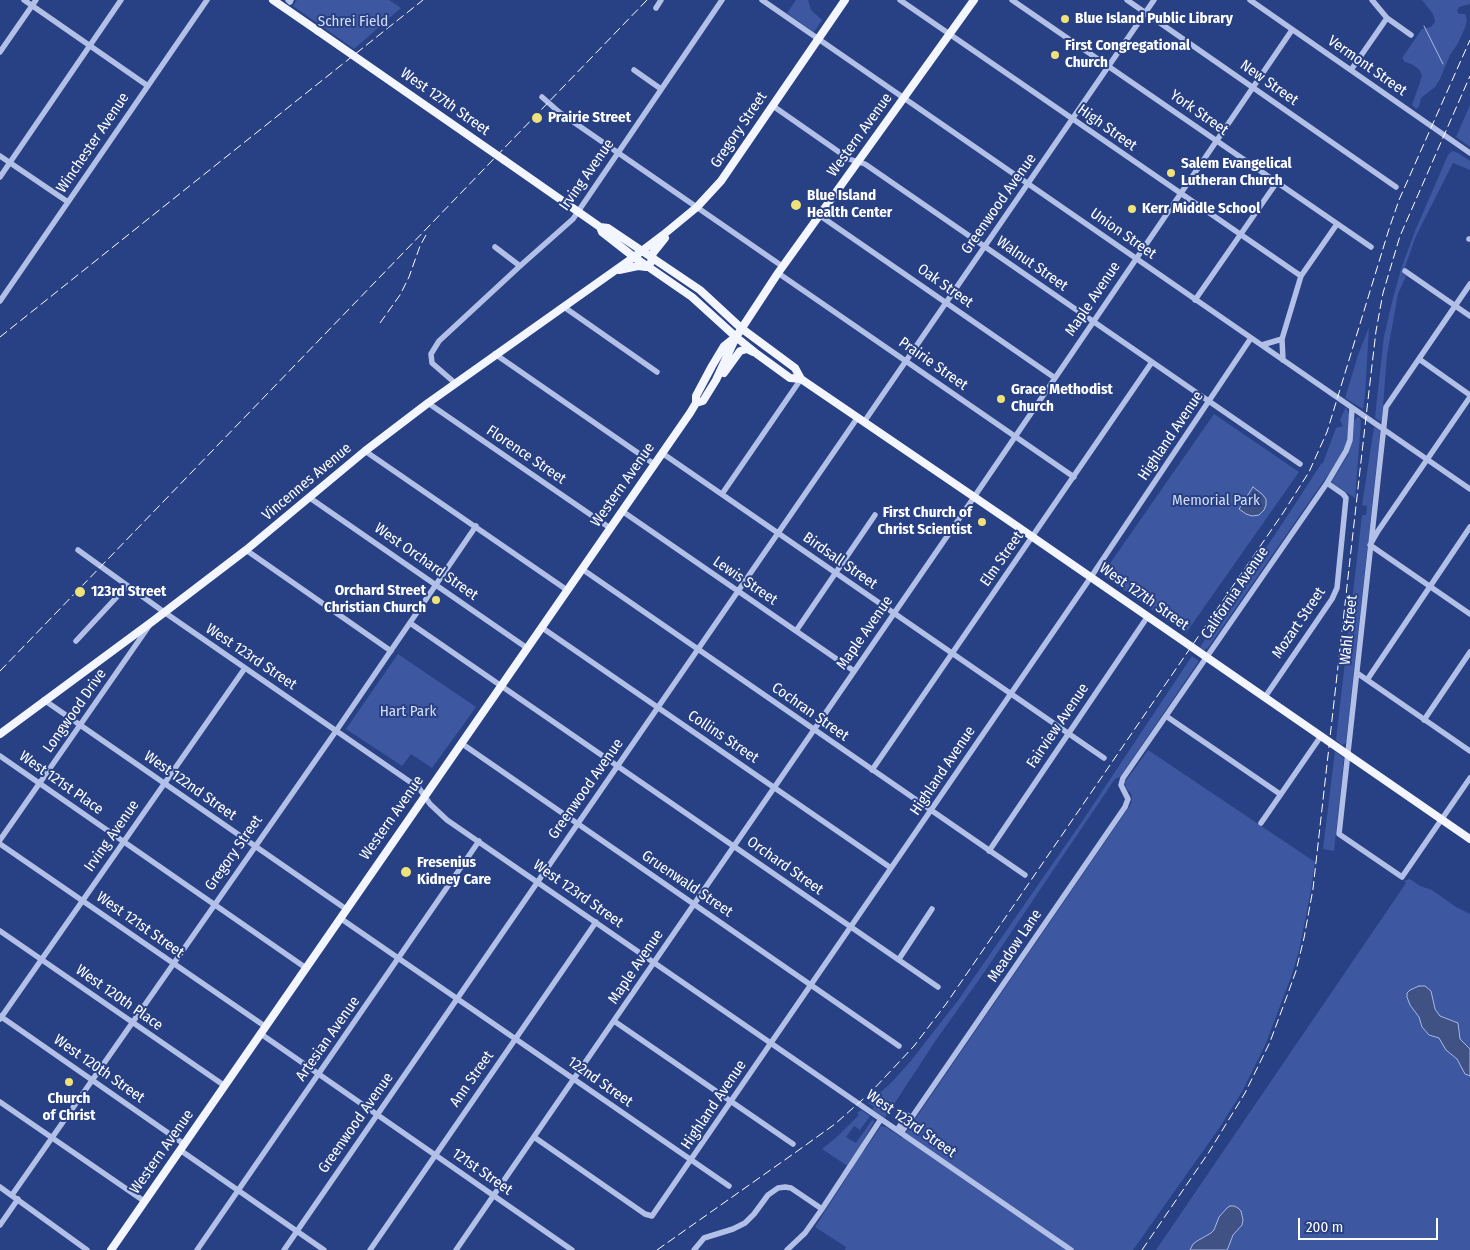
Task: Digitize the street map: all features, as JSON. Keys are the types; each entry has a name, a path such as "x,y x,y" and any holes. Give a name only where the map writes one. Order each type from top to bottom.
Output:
{"main road":[{"name":"West 127th Street","path":"273,0 579,211 634,257 692,297 736,337 790,378 801,379 974,496 1470,839"},
{"name":"Gregory Street","path":"634,257 708,197 845,0"},
{"name":"Western Avenue","path":"696,403 703,401 716,380 741,328 780,269 974,0"},
{"name":"West 127th Street","path":"600,227 608,228 700,290 741,328 796,368 801,379"},
{"path":"612,272 638,266 651,268 654,253 672,228"},
{"name":"Vincennes Avenue","path":"0,734 246,550 366,451 428,403 634,257"},
{"name":"Western Avenue","path":"111,1250 696,403 696,396 724,346 736,337"},
{"path":"716,380 722,376 740,351 747,349 757,354"}],"street":[{"path":"24,0 34,3 90,46 148,86"},
{"path":"0,176 121,0"},
{"name":"Winchester Avenue","path":"0,300 207,0"},
{"path":"656,8 661,0"},
{"name":"Irving Avenue","path":"455,383 432,364 430,357 433,350 448,331 573,219 722,0"},
{"name":"Union Street","path":"762,0 1470,489"},
{"name":"High Street","path":"900,0 1301,276"},
{"name":"York Street","path":"1012,0 1371,248"},
{"name":"New Street","path":"1126,0 1396,187"},
{"name":"Greenwood Avenue","path":"284,1250 778,533 906,361 1154,0"},
{"name":"Vermont Street","path":"1250,0 1470,153"},
{"path":"1372,0 1387,18 1411,35"},
{"path":"0,52 34,3"},
{"path":"1351,70 1387,18"},
{"name":"Maple Avenue","path":"456,1250 1015,437 1292,30"},
{"path":"634,70 661,89"},
{"name":"Prairie Street","path":"542,97 559,112 697,207 906,361 1074,477"},
{"name":"Walnut Street","path":"773,106 849,159 865,164 1300,464"},
{"path":"0,156 68,202"},
{"path":"1195,300 1277,182"},
{"name":"Oak Street","path":"819,215 1055,378"},
{"path":"1283,360 1282,339 1301,276 1337,224"},
{"path":"495,247 520,266"},
{"path":"1405,271 1470,316"},
{"path":"1384,430 1386,407 1470,284"},
{"path":"564,307 657,372"},
{"name":"Highland Avenue","path":"534,1137 644,1214 652,1216 1091,577 1251,338"},
{"path":"1262,345 1282,339"},
{"path":"495,354 654,464"},
{"path":"1419,359 1470,396 1378,530 1370,545 1470,614"},
{"name":"Elm Street","path":"872,770 1152,362"},
{"path":"722,494 801,379"},
{"name":"Florence Street","path":"428,403 610,528"},
{"name":"California Avenue","path":"1122,785 1124,778 1166,716 1327,483 1346,451 1350,440 1352,408"},
{"name":"Wahl Street","path":"1384,430 1339,834 1402,877 1442,819"},
{"path":"366,451 567,590"},
{"name":"Birdsall Street","path":"662,453 1104,758"},
{"name":"Mozart Street","path":"1264,697 1336,592 1346,498 1327,483"},
{"name":"West Orchard Street","path":"310,498 527,648"},
{"name":"Lewis Street","path":"622,511 854,671"},
{"path":"796,631 875,515"},
{"name":"Gregory Street","path":"12,1195 336,731 476,526"},
{"path":"1367,680 1470,527"},
{"name":"West 123rd Street","path":"78,550 164,612 419,788 430,804 447,820 1071,1250"},
{"path":"246,550 391,651"},
{"name":"Cochran Street","path":"582,569 1025,876"},
{"path":"76,641 127,586"},
{"name":"Fairview Avenue","path":"989,851 1148,616"},
{"name":"Longwood Drive","path":"0,840 153,621"},
{"path":"410,623 618,766"},
{"name":"Collins Street","path":"542,627 891,868"},
{"path":"1424,720 1470,652"},
{"name":"Irving Avenue","path":"0,1017 245,668"},
{"path":"1357,673 1470,751"},
{"name":"West 122nd Street","path":"44,700 346,909"},
{"path":"1166,716 1280,794"},
{"path":"1261,823 1321,736"},
{"name":"Gruenwald Street","path":"461,743 898,1046"},
{"name":"West 121st Place","path":"0,756 306,968"},
{"name":"Orchard Street","path":"618,766 938,987"},
{"path":"1442,819 1470,778"},
{"name":"Meadow Lane","path":"899,1131 1125,807 1128,799 1122,785"},
{"name":"Artesian Avenue","path":"197,1250 479,841"},
{"name":"West 121st Street","path":"0,844 174,963 319,1074 377,1114"},
{"path":"898,960 932,910"},
{"path":"340,918 457,998"},
{"name":"Ann Street","path":"370,1250 596,922"},
{"name":"West 120th Place","path":"0,931 225,1086"},
{"name":"122nd Street","path":"457,998 728,1186"},
{"name":"West 120th Street","path":"0,1017 92,1080 238,1191 324,1250"},
{"path":"614,1020 793,1144"},
{"path":"0,1102 144,1201"},
{"name":"121st Street","path":"377,1114 572,1250"},
{"path":"787,1250 806,1233 881,1119"},
{"path":"0,1187 87,1250"},
{"path":"694,1250 704,1238 733,1229 745,1223 768,1195 778,1188 791,1188 822,1209"},
{"path":"0,1225 18,1199"}],"green space":[{"name":"Schrei Field","path":"297,0 389,0 401,8 354,49 293,6"},
{"path":"796,0 808,0 811,10 822,20 814,32 787,13"},
{"path":"1422,0 1470,0 1470,4 1459,7 1457,11 1459,14 1465,14 1467,20 1465,28 1450,55 1440,79 1435,87 1421,98 1419,107 1416,109 1412,105 1422,76 1419,69 1405,62 1402,58 1422,29 1431,27 1435,22 1433,14"},
{"path":"1470,105 1470,147 1456,137"},
{"path":"1452,151 1470,161 1470,170 1453,163 1416,236 1403,274 1406,276 1398,294 1387,355 1382,419 1380,421 1375,418 1384,336 1392,302 1401,269 1415,231 1448,155"},
{"path":"1369,327 1365,395 1363,409 1345,398"},
{"path":"1346,407 1349,414 1348,437 1343,451 1208,648 1204,650 1200,647 1323,463 1336,428 1343,426 1340,420"},
{"name":"Memorial Park","path":"1214,414 1299,472 1186,633 1102,575"},
{"path":"1358,417 1361,422 1355,498 1332,483 1332,481 1348,455 1355,419"},
{"path":"1374,427 1380,433 1346,743 1342,745 1336,740 1362,515 1366,515 1367,506 1362,505"},
{"name":"Hart Park","path":"398,654 476,707 432,768 411,754 402,766 346,729"},
{"path":"1192,656 1199,661 1120,777 1115,779 936,1040 885,1118 872,1109 874,1107 868,1103 891,1083 910,1062 959,999 1083,820"},
{"path":"1148,750 1315,862 1299,951 1291,977 1266,1043 1243,1090 1220,1127 1133,1250 845,1250 846,1247 815,1227 852,1169 822,1149 859,1115 857,1113 861,1110 870,1116 860,1130 854,1126 846,1137 856,1143 873,1119 874,1122 859,1148 864,1151 881,1126 886,1127 902,1138 1131,804 1131,794 1126,788 1125,782"},
{"path":"1335,751 1344,758 1334,851 1323,849"},
{"path":"1410,879 1420,886 1432,890 1456,907 1470,914 1470,1250 1156,1250 1406,883 1404,881"}],"shaded area":[{"path":"1253,487 1266,499 1266,505 1259,515 1252,516 1239,509"},
{"path":"1419,986 1425,986 1431,991 1435,1009 1440,1016 1458,1023 1460,1039 1470,1049 1470,1076 1465,1074 1457,1059 1446,1050 1439,1038 1429,1035 1422,1027 1419,1017 1410,1005 1407,997 1407,993 1410,990"},
{"path":"1230,1206 1234,1206 1241,1211 1243,1220 1242,1225 1233,1235 1227,1250 1190,1250 1193,1244 1214,1230 1219,1217"}],"waterway":[{"path":"1424,26 1443,64"}],"railway":[{"path":"0,337 423,0"},
{"path":"0,671 647,0"},
{"path":"657,1250 835,1124 871,1092 914,1046 946,1004 1283,513 1309,472 1327,432 1399,200 1470,40"},
{"path":"1142,1250 1209,1152 1245,1093 1270,1042 1296,971 1313,889 1376,331 1383,293 1400,236 1470,76"},
{"path":"380,323 400,295 426,235"}],"place":[{"name":"Blue Island Public Library","path":"1065,19"},
{"name":"First Congregational Church","path":"1055,55"},
{"name":"Prairie Street","path":"537,118"},
{"name":"Salem Evangelical Lutheran Church","path":"1171,173"},
{"name":"Blue Island Health Center","path":"796,205"},
{"name":"Kerr Middle School","path":"1132,209"},
{"name":"Grace Methodist Church","path":"1001,399"},
{"name":"First Church of Christ Scientist","path":"982,522"},
{"name":"123rd Street","path":"80,592"},
{"name":"Orchard Street Christian Church","path":"436,600"},
{"name":"Fresenius Kidney Care","path":"406,872"},
{"name":"Church of Christ","path":"69,1082"}]}
